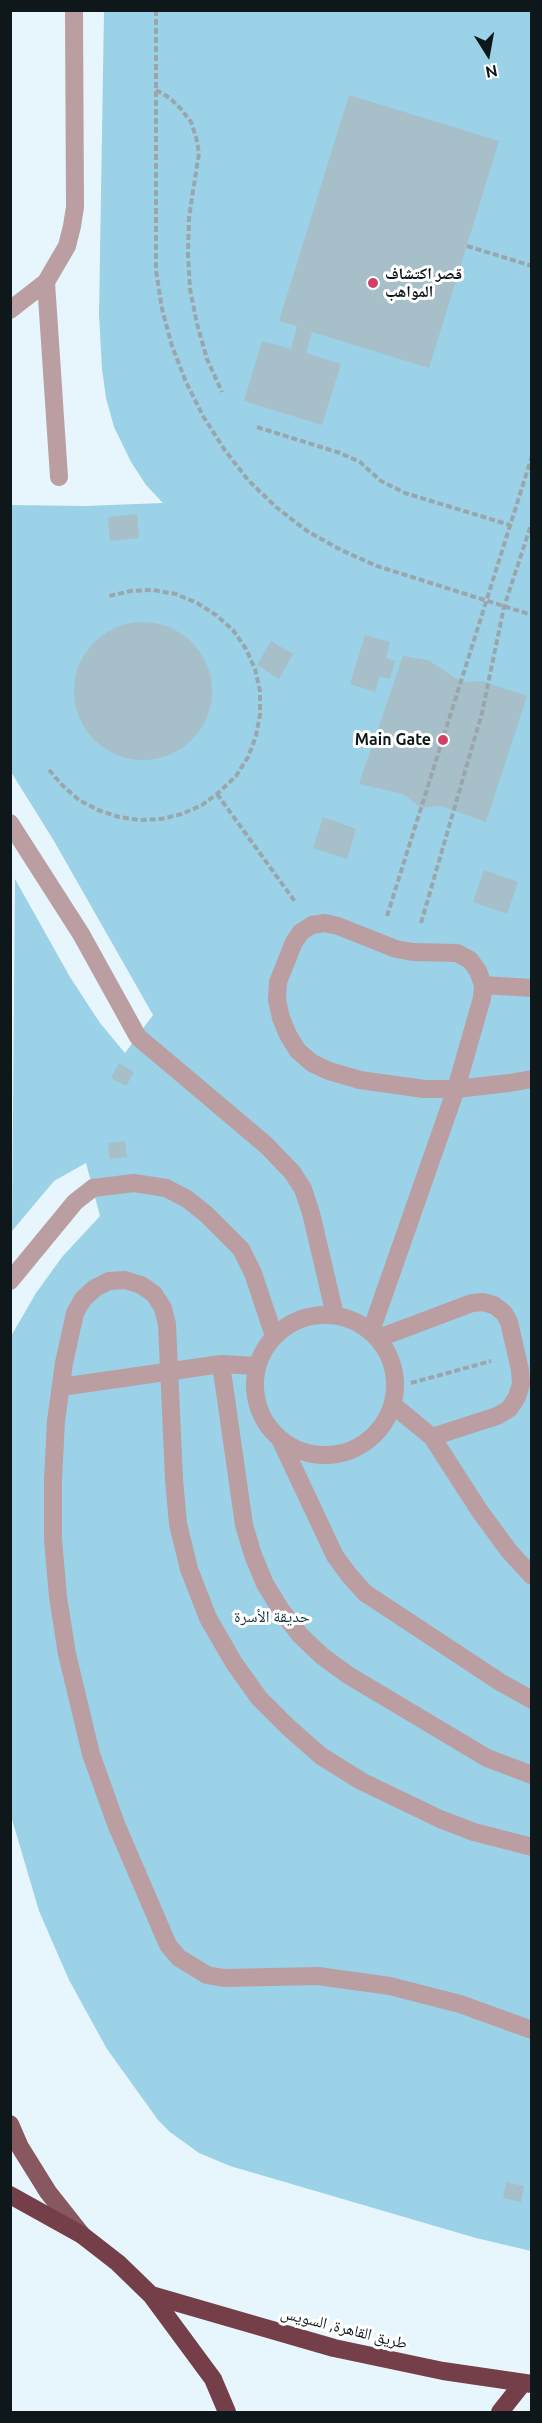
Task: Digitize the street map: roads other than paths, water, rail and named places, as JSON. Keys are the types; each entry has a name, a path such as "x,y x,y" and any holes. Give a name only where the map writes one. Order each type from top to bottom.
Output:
{"highway":[{"path":"10,2195 82,2235 118,2263 151,2295 213,2379 227,2412"},
{"name":"طريق القاهرة, السويس","path":"151,2295 334,2348 432,2369 527,2383"},
{"path":"500,2412 527,2383"}],"main road":[{"path":"10,2124 20,2147 48,2192 82,2235"}],"lane":[{"path":"10,310 46,282 67,246 75,207 74,10"},
{"path":"46,282 59,477"},
{"path":"10,823 81,934 138,1036 266,1145 292,1172 303,1188 335,1314"},
{"path":"375,1335 456,1089 482,998 483,985 478,971 470,960 457,953 413,952 396,949 325,923 312,925 294,942 278,982 277,1000 280,1018 288,1035 298,1051 312,1063 329,1071 360,1080 424,1089 456,1089 531,1079"},
{"path":"483,985 531,988"},
{"path":"10,1281 75,1202 93,1188 134,1183 166,1188 188,1199 241,1249 253,1273 274,1336"},
{"path":"531,1847 474,1832 440,1819 361,1780 321,1756 259,1698 234,1663 208,1618 189,1569 178,1524 167,1324 163,1308 154,1294 141,1285 126,1280 109,1281 95,1287 82,1299 75,1313 61,1387 52,1480 53,1539 58,1597 79,1711 105,1796 168,1945 179,1958 207,1975 224,1978 318,1976 390,1986 460,2004 531,2030"},
{"path":"375,1335 472,1303 483,1302 494,1305 504,1312 509,1322 517,1354 521,1384 517,1397 509,1408 497,1416 432,1437"},
{"path":"335,1314 354,1320 375,1335 389,1353 395,1370 395,1396 385,1423 372,1438 356,1449 336,1455 316,1455 296,1450 280,1439 266,1424 257,1406 254,1386 257,1366 274,1336 291,1322 312,1315 335,1314"},
{"path":"61,1387 221,1364 257,1366"},
{"path":"221,1364 244,1525 257,1565 280,1610 300,1635 322,1656 348,1675 487,1758 531,1775"},
{"path":"395,1396 432,1437 479,1510 509,1551 531,1576"},
{"path":"280,1439 335,1556 365,1593 531,1700"}],"place":[{"name":"قصر اكتشاف المواهب","path":"373,283"},
{"name":"Main Gate","path":"443,740"}],"park label":[{"name":"حديقة الأسرة","path":"272,1617"}]}
